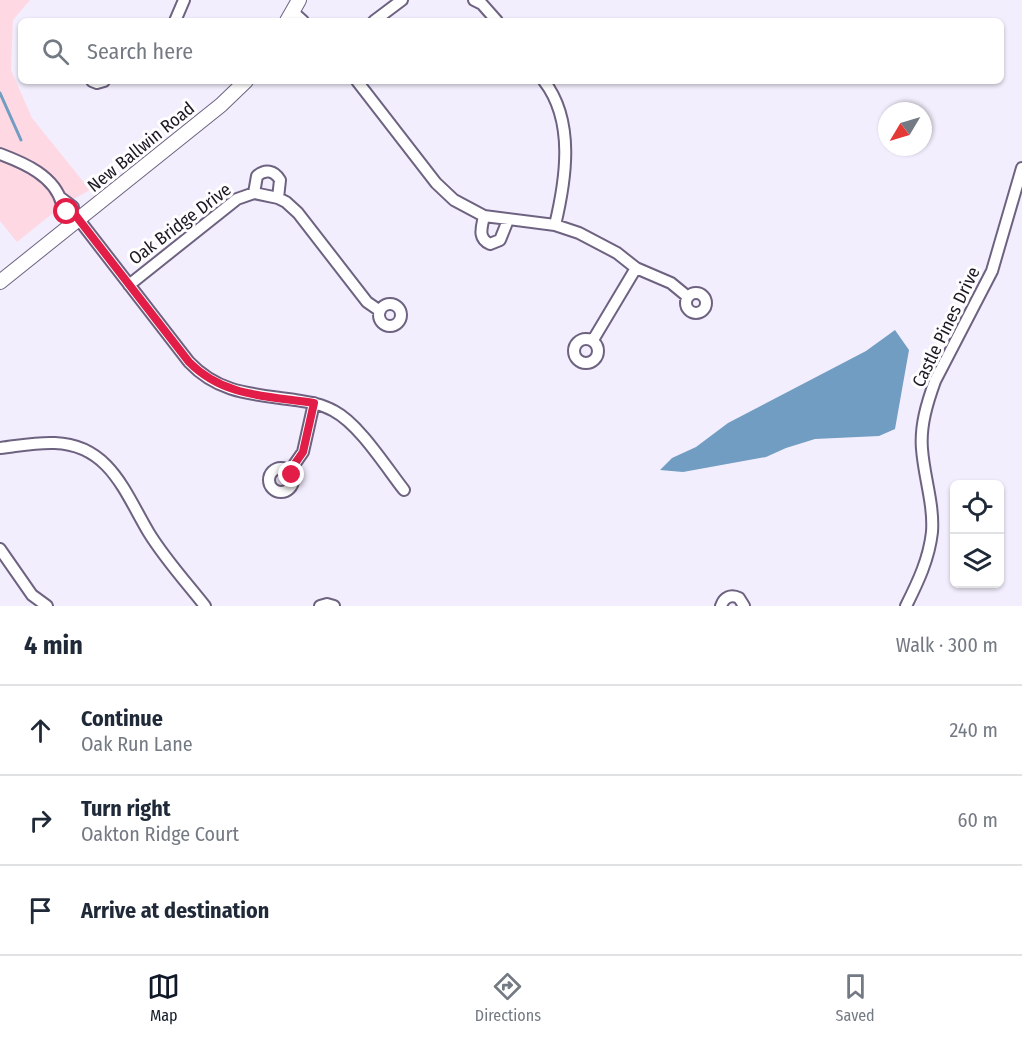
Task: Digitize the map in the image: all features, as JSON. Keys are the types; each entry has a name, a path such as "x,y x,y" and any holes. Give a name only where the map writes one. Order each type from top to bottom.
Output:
{"main road":[{"name":"New Ballwin Road","path":"0,282 76,216 221,105 243,84"}],"street":[{"path":"176,18 184,0"},
{"path":"378,18 402,0"},
{"path":"474,0 482,4 494,18"},
{"path":"359,84 436,183 454,200 484,216 555,225 593,239 617,253 636,268 671,283 688,297"},
{"path":"546,84 558,108 565,149 564,181 555,225"},
{"path":"0,154 36,170 48,181 61,198 67,212 76,216 189,362 204,377 215,384 236,391 314,403 333,410 349,421 404,490"},
{"name":"Castle Pines Drive","path":"906,606 924,568 932,532 931,503 922,447 928,399 992,271 1022,168"},
{"name":"Oak Bridge Drive","path":"129,285 237,199 254,193 274,197 280,180 271,171 266,171 257,176 254,193"},
{"path":"274,197 298,213 367,302 380,311"},
{"path":"484,216 481,235 490,244 500,240 508,220"},
{"path":"593,340 636,268"},
{"path":"289,472 303,452 314,403"},
{"path":"0,448 61,444 81,449 101,460 120,480 157,546 205,606"},
{"path":"0,549 34,601 47,606"},
{"path":"721,606 725,599 732,596 739,598 744,606"},
{"path":"320,606 327,604 334,606"}],"shaded area":[{"path":"0,0 30,0 13,20 11,70 32,118 90,190 63,205 17,242 0,221"}],"water":[{"path":"895,330 909,350 895,429 879,436 815,439 766,457 683,472 660,470 672,458 696,447 728,423 866,351"}],"waterway":[{"path":"0,93 21,140"}],"route":[{"path":"67,212 73,212 189,362 204,377 215,384 236,391 314,403 303,452 289,472 292,475"}]}
